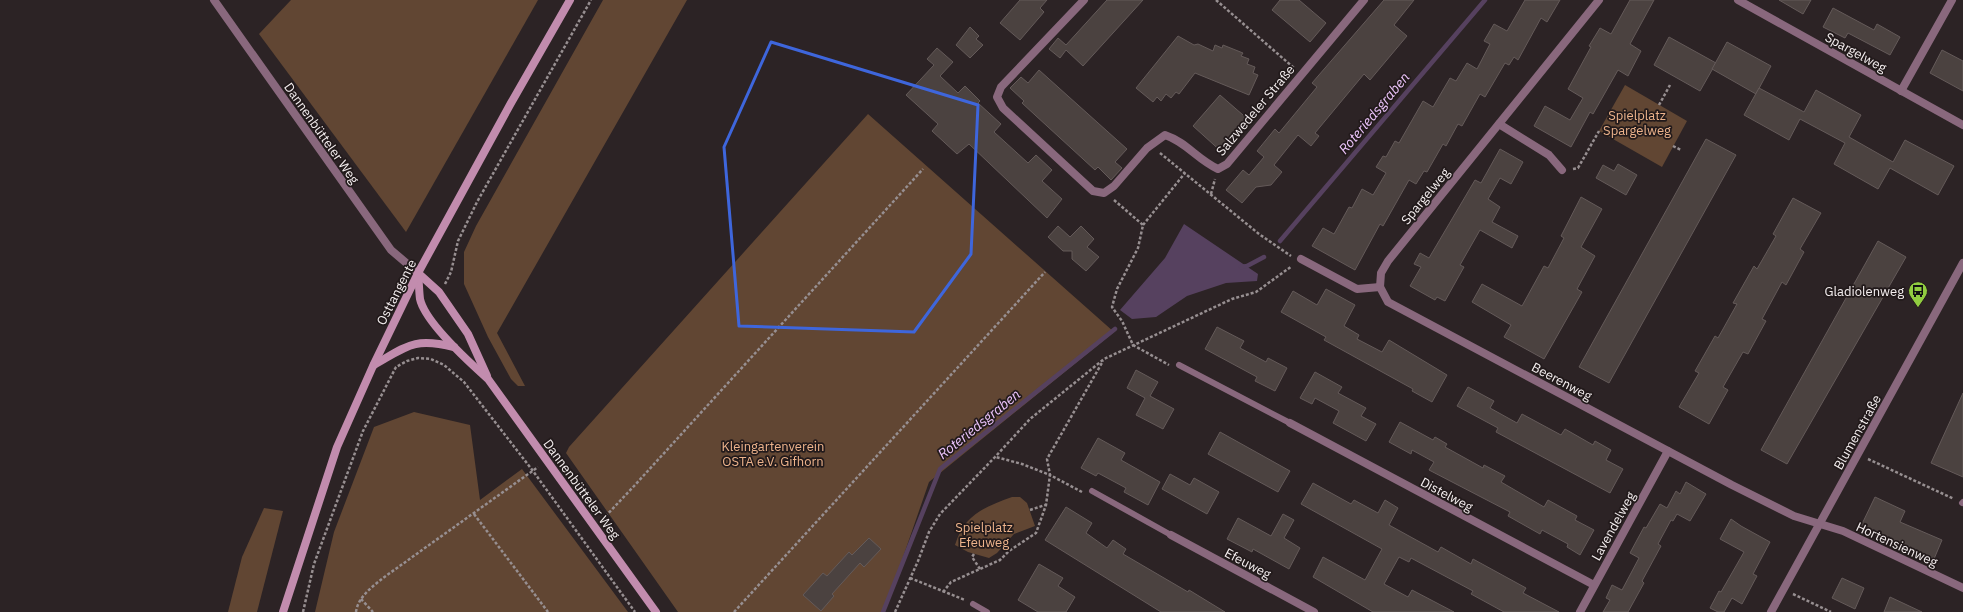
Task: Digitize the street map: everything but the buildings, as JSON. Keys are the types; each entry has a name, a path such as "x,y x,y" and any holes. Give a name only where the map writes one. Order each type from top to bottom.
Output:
{"main road":[{"name":"Osttangente","path":"283,612 314,512 338,447 373,366 418,273 511,102 570,0"},
{"name":"Dannenbütteler Weg","path":"418,273 440,292 468,334 488,379"},
{"name":"Dannenbütteler Weg","path":"418,273 420,300 427,313 454,347 488,379 656,612"},
{"name":"Dannenbütteler Weg","path":"373,366 411,344 433,342 454,347"}],"street":[{"name":"Dannenbütteler Weg","path":"214,0 391,250 418,273"},
{"path":"1084,0 1001,87 997,97 1004,108 1093,191 1104,193"},
{"name":"Salzwedeler Straße","path":"1104,193 1114,186 1147,148 1165,135 1177,139 1209,165 1218,169 1227,164 1364,0"},
{"name":"Spargelweg","path":"1380,288 1381,273 1388,261 1599,0"},
{"name":"Spargelweg","path":"1738,0 1963,125"},
{"path":"1901,91 1952,0"},
{"path":"1499,124 1549,155 1562,170"},
{"path":"1301,259 1356,289 1380,288"},
{"name":"Blumenstraße","path":"1771,612 1962,269"},
{"name":"Beerenweg","path":"1380,288 1388,302 1668,451 1794,516 1819,524"},
{"name":"Distelweg","path":"1290,423 1594,585"},
{"name":"Lavendelweg","path":"1580,612 1668,451"},
{"name":"Hortensienweg","path":"1819,524 1843,531 1963,588"},
{"name":"Efeuweg","path":"1171,535 1314,612"}],"lane":[{"path":"1179,365 1290,423"},
{"path":"1092,491 1171,535"},
{"path":"973,604 987,612"}],"path":[{"path":"440,292 451,272 458,241 477,202 591,0"},
{"path":"1216,0 1302,74"},
{"path":"1658,105 1670,85"},
{"path":"1562,170 1578,168 1599,131"},
{"path":"1673,146 1681,150"},
{"path":"1156,150 1286,254 1301,259"},
{"path":"594,526 635,485 923,169"},
{"path":"1179,365 1170,366 1133,344 1122,321 1112,308 1117,289 1138,248 1143,226 1185,173"},
{"path":"1104,193 1113,199 1143,226"},
{"path":"1113,199 1118,194"},
{"path":"895,612 929,532 940,514 1030,418 1104,359 1133,344 1232,299 1256,292 1301,259"},
{"path":"734,612 1045,272"},
{"path":"303,612 314,564 363,431 396,367 406,361 418,358 431,359 444,365 464,382 533,471 636,612"},
{"path":"943,592 951,582 1000,560 1009,551 1036,533 1046,505 1050,475 1047,459 1104,359"},
{"path":"1858,455 1963,502"},
{"path":"995,457 1022,464 1050,475 1084,493 1092,491"},
{"path":"356,612 357,604 368,590 383,578 527,476"},
{"path":"1030,510 1046,505"},
{"path":"474,513 548,612"},
{"path":"974,554 972,557 980,569"},
{"path":"910,578 973,604"},
{"path":"1783,590 1831,612"},
{"path":"361,599 373,612"}],"highlighted area":[{"path":"771,42 978,105 971,254 914,332 739,326 724,147"}],"green space":[{"path":"291,0 538,0 406,232 259,34"},
{"path":"603,0 687,0 497,333 525,386 518,386 511,379 488,337 464,284 464,252 476,226"},
{"name":"Spielplatz Spargelweg","path":"1625,85 1687,121 1662,167 1599,131"},
{"name":"Kleingartenverein OSTA e.V. Gifhorn","path":"868,114 1114,332 929,482 884,612 678,612 566,453 569,447"},
{"path":"414,412 470,425 480,500 522,469 628,612 315,612 334,532 374,427"},
{"name":"Spielplatz Efeuweg","path":"1012,497 1020,497 1027,503 1035,526 1014,534 997,553 989,558 968,552 955,545 964,526 970,519 993,504"},
{"path":"264,508 283,511 257,612 228,612 242,557"}],"shaded area":[{"path":"1184,224 1258,274 1257,281 1226,283 1187,296 1156,317 1132,319 1120,310 1165,258"}],"waterway":[{"name":"Roteriedsgraben","path":"1280,241 1485,0"},
{"name":"Roteriedsgraben","path":"1241,267 1247,266 1264,257"},
{"name":"Roteriedsgraben","path":"883,612 940,469 1115,329"}],"place":[{"name":"Gladiolenweg","path":"1918,308"}]}
